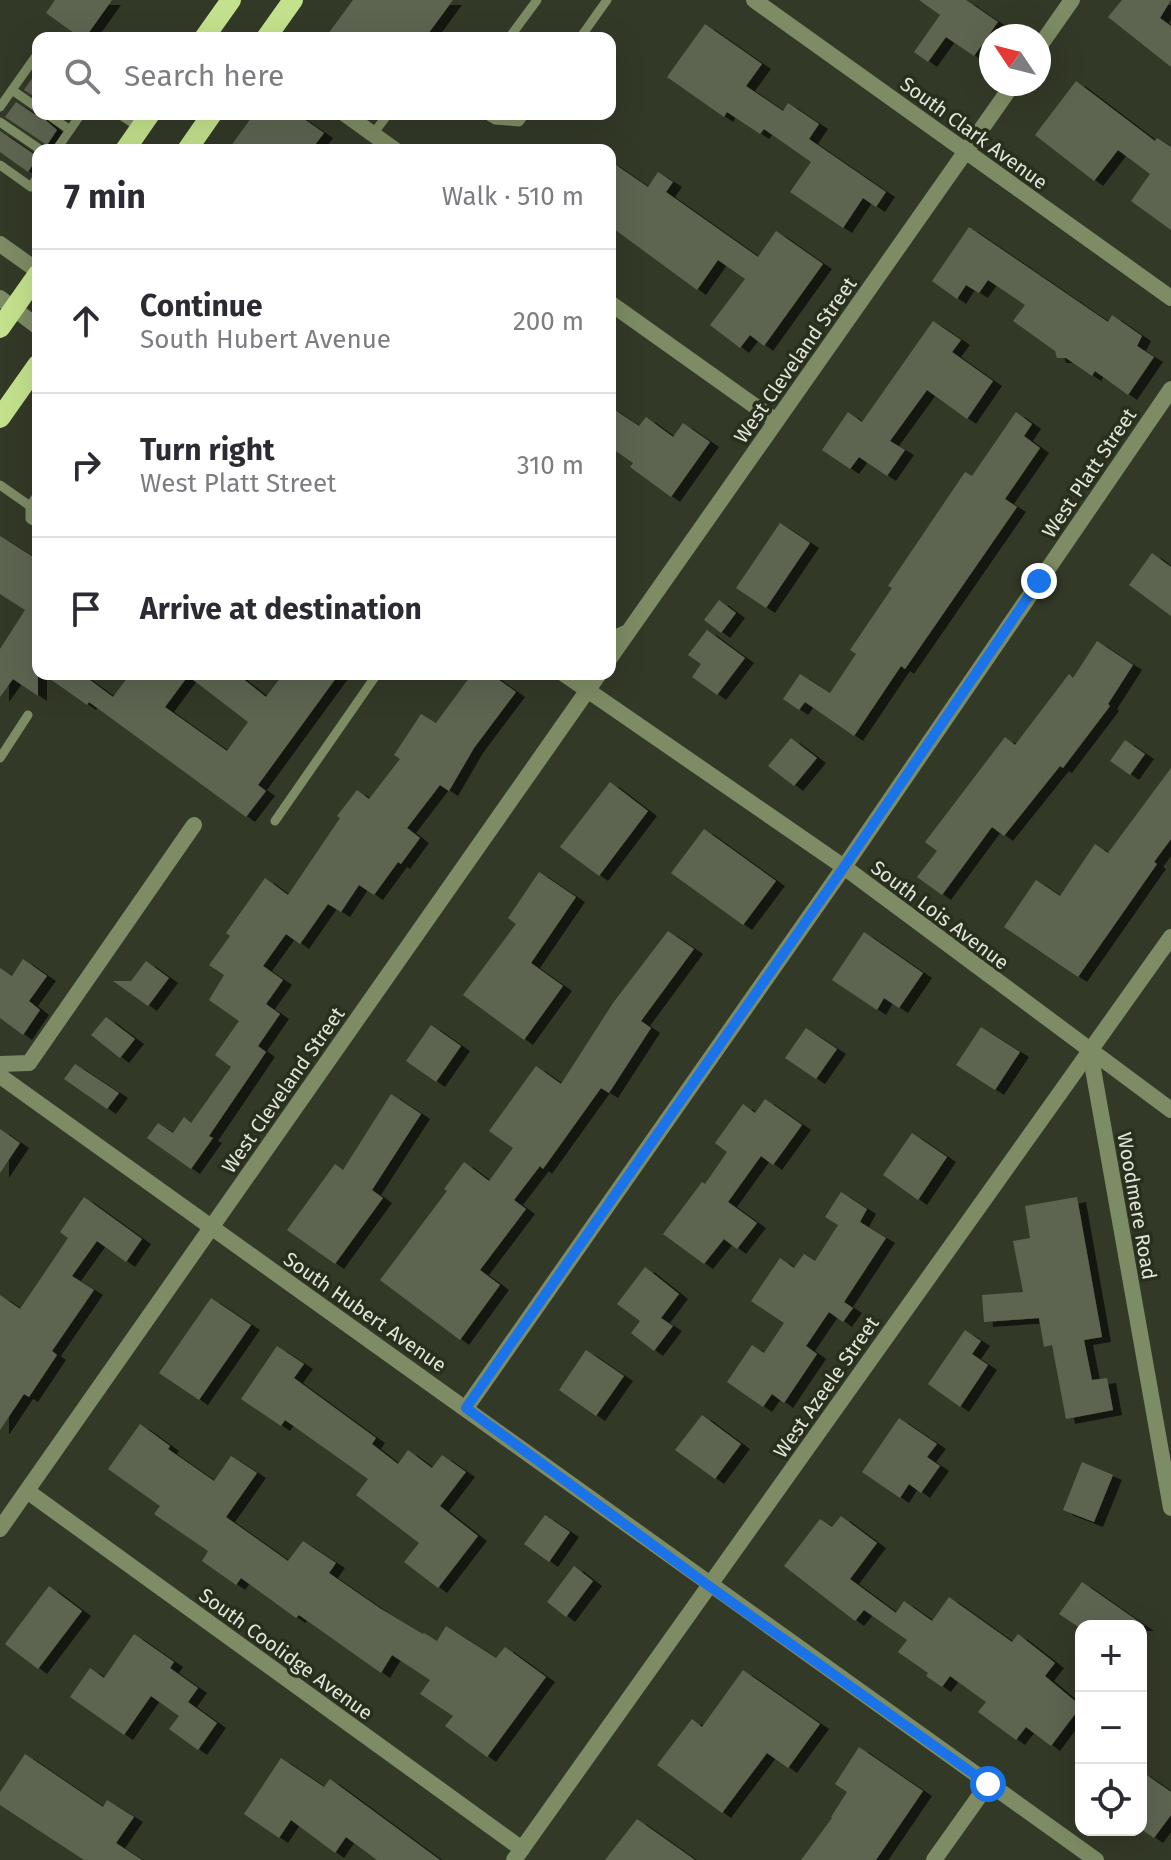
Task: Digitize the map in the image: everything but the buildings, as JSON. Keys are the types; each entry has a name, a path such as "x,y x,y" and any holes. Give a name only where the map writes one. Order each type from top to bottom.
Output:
{"main road":[{"path":"208,32 231,0"},
{"path":"270,32 293,0"},
{"path":"191,144 208,120"},
{"path":"129,144 145,121"},
{"path":"0,328 7,303 32,278"},
{"path":"0,418 32,373"}],"street":[{"name":"South Clark Avenue","path":"754,0 1171,298"},
{"path":"1051,30 1072,0"},
{"name":"West Cleveland Street","path":"616,649 1005,96"},
{"path":"353,120 387,144"},
{"path":"0,244 32,268"},
{"path":"7,303 32,322"},
{"path":"616,307 776,421"},
{"name":"West Platt Street","path":"466,1408 844,867 1171,389"},
{"path":"616,637 628,632"},
{"name":"South Lois Avenue","path":"572,680 844,867 1171,1110"},
{"name":"West Cleveland Street","path":"0,1529 595,680"},
{"path":"0,1064 29,1063 194,825"},
{"name":"West Azeele Street","path":"518,1854 1171,937"},
{"name":"Woodmere Road","path":"1090,1052 1171,1508"},
{"name":"South Hubert Avenue","path":"0,1076 1096,1860"},
{"name":"South Coolidge Avenue","path":"27,1491 518,1854"},
{"path":"934,1860 988,1784"}],"lane":[{"path":"513,32 537,0"},
{"path":"584,32 607,0"},
{"path":"0,107 32,62"},
{"path":"12,90 32,104"},
{"path":"56,120 70,130"},
{"path":"60,144 77,120"},
{"path":"373,134 384,120"},
{"path":"495,120 520,120"},
{"path":"0,122 32,144"},
{"path":"0,165 32,185"},
{"path":"0,485 30,506"},
{"path":"32,503 32,520"},
{"path":"275,821 373,680"},
{"path":"0,758 28,715"}],"route":[{"path":"988,1784 709,1586 466,1408 844,867 1039,581"}]}
